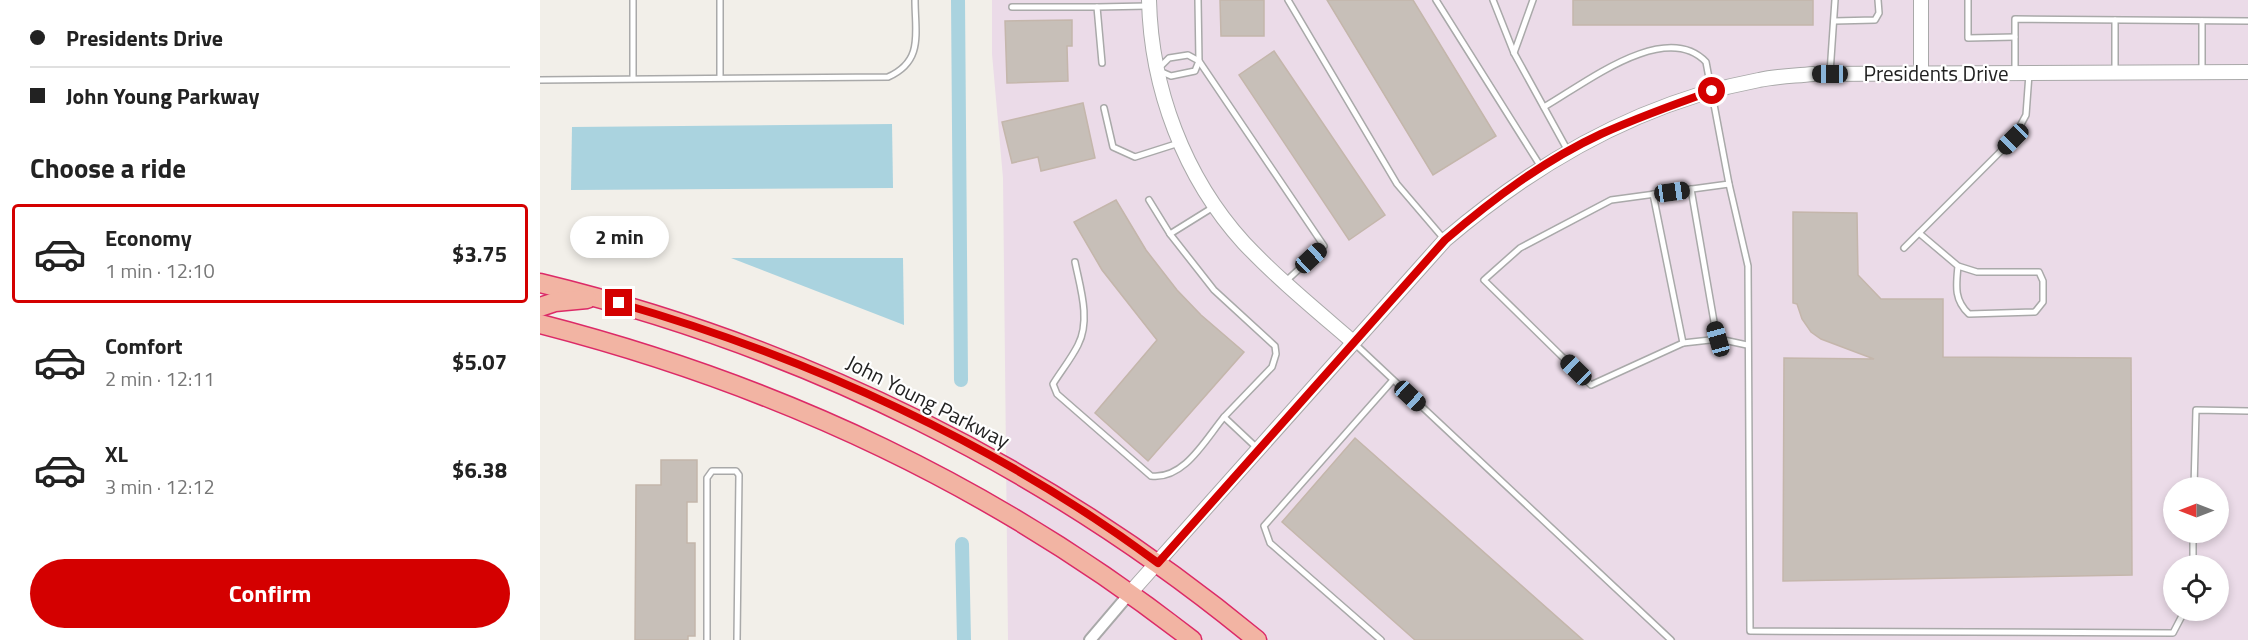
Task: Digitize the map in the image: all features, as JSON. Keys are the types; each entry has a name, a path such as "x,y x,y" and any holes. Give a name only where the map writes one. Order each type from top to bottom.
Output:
{"highway":[{"name":"John Young Parkway","path":"540,283 601,297 730,338 882,401 940,429 1049,490 1158,563 1257,640"},
{"path":"540,307 555,302 601,297"},
{"path":"540,324 692,368 825,420 936,473 992,504 1130,593 1192,640"}],"street":[{"path":"1921,0 1921,74"},
{"path":"1149,3 1157,70 1179,143 1215,206 1244,242 1353,342"},
{"name":"Presidents Drive","path":"1090,640 1445,240 1491,201 1568,151 1647,115 1712,91 1760,80 1830,74 2248,72"}],"lane":[{"path":"633,0 633,78"},
{"path":"720,0 720,77"},
{"path":"540,80 888,76 902,71 910,62 915,49 915,0"},
{"path":"1198,0 1199,61 1195,71 1171,76 1157,70 1169,58 1188,55 1199,61 1324,246 1285,282"},
{"path":"1288,0 1397,184 1445,240"},
{"path":"1436,0 1541,167"},
{"path":"1493,0 1514,53 1568,151"},
{"path":"1514,53 1533,0"},
{"path":"1830,74 1835,0"},
{"path":"1834,21 1875,20 1879,13 1878,0"},
{"path":"1968,0 1968,38 2015,38"},
{"path":"1012,7 1096,7 1149,3"},
{"path":"1096,7 1102,63"},
{"path":"1905,248 2013,139 2026,115 2022,74 2015,38 2015,19 2248,21"},
{"path":"2115,20 2115,73"},
{"path":"2202,21 2202,73"},
{"path":"1544,107 1620,61 1658,49 1686,48 1698,53 1706,62 1729,184 1748,266 1750,631 2173,633 2180,621"},
{"path":"1104,108 1113,147 1128,154 1135,157 1179,143"},
{"path":"1729,184 1611,200 1520,248 1484,280 1591,385 1683,343 1718,339 1747,345"},
{"path":"1691,189 1718,339"},
{"path":"1653,194 1683,343"},
{"path":"1075,262 1083,306 1083,332 1079,344 1053,384 1057,394 1151,476 1165,476 1178,471 1224,417 1272,367 1276,354 1275,346 1214,290 1170,234 1149,200"},
{"path":"1170,234 1215,206"},
{"path":"1919,233 1958,266 1977,272 2039,272 2043,280 2043,302 2035,312 1969,314 1961,306 1955,293 1958,266"},
{"path":"1353,342 1671,640"},
{"path":"1381,640 1270,543 1264,526 1393,380"},
{"path":"2194,477 2196,410 2248,411"},
{"path":"1224,417 1259,449"},
{"path":"707,640 707,477 712,471 736,471 739,475 737,640"}],"shaded area":[{"path":"992,0 2248,0 2248,640 1008,640 1003,178 992,54"}],"water":[{"path":"892,124 893,188 571,190 572,127"},
{"path":"731,258 903,258 904,325"}],"building":[{"path":"1220,0 1264,0 1264,36 1221,36"},
{"path":"1327,0 1413,0 1496,136 1433,175"},
{"path":"1573,0 1813,0 1813,25 1573,25"},
{"path":"1072,20 1072,46 1067,46 1068,81 1007,83 1005,21"},
{"path":"1274,51 1385,215 1349,240 1239,75"},
{"path":"1083,103 1095,158 1041,171 1038,157 1012,163 1002,122"},
{"path":"1116,200 1146,250 1177,290 1201,315 1244,352 1148,461 1095,413 1157,340 1102,270 1074,222"},
{"path":"1793,212 1857,213 1858,275 1881,299 1943,299 1943,357 2131,358 2132,575 1783,581 1784,358 1874,359 1821,339 1811,332 1802,319 1797,304 1793,303"},
{"path":"1355,438 1583,640 1415,640 1282,522"},
{"path":"661,460 697,460 697,502 687,502 687,543 695,543 695,636 688,636 688,640 635,640 636,485 661,485"}],"waterway":[{"path":"958,0 961,380"},
{"path":"962,544 964,640"}],"route":[{"path":"619,303 730,338 882,401 940,429 1049,490 1158,563 1445,240 1491,201 1568,151 1600,134 1712,91"}]}
